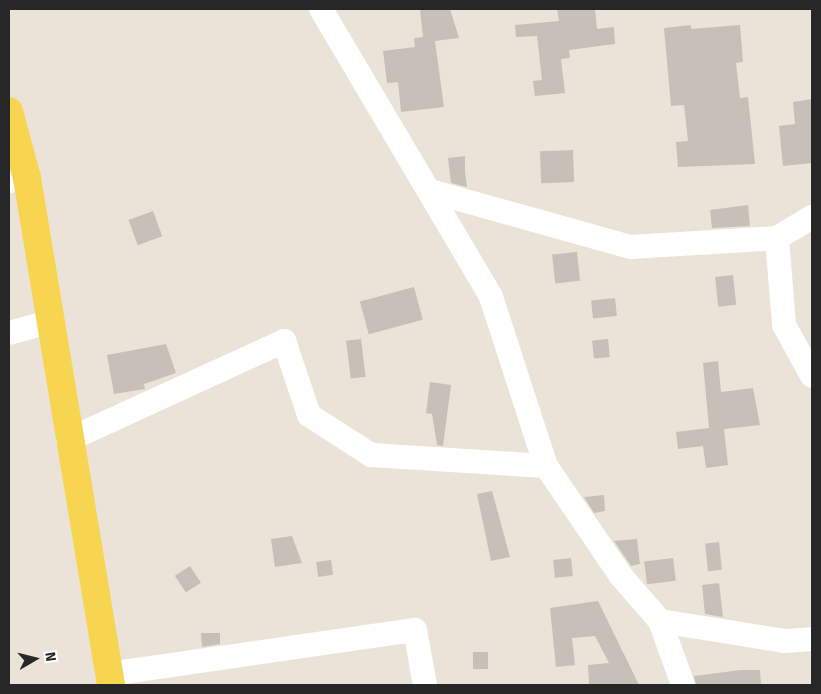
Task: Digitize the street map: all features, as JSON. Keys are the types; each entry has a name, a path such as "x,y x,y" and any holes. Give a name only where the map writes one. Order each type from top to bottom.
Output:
{"main road":[{"path":"9,111 18,180 49,322 110,680"}],"street":[{"path":"321,9 491,297 546,466 621,576 660,621 683,685"},
{"path":"430,191 631,247 777,238 812,217"},
{"path":"777,238 784,325 812,376"},
{"path":"9,333 49,322"},
{"path":"68,440 284,341 309,415 371,455 546,466"},
{"path":"660,621 785,641 812,639"},
{"path":"110,680 415,630 425,685"}],"building":[{"path":"420,9 450,9 459,38 435,41 444,107 401,112 398,82 387,83 383,51 415,47 414,38 423,37"},
{"path":"557,9 595,9 597,29 614,27 615,44 569,50 570,58 561,59 565,93 535,96 533,81 542,80 537,36 516,37 515,25 559,21"},
{"path":"691,25 691,29 740,25 743,62 736,63 740,98 748,97 755,164 678,167 676,142 688,141 684,105 671,106 664,28"},
{"path":"812,99 812,163 783,166 779,126 795,124 793,102"},
{"path":"573,150 574,182 541,183 540,151"},
{"path":"465,156 467,187 451,183 448,158"},
{"path":"748,205 750,226 712,228 710,210"},
{"path":"153,211 162,236 138,245 129,220"},
{"path":"577,252 580,281 555,283 552,255"},
{"path":"733,275 736,305 718,307 715,277"},
{"path":"414,287 423,320 369,334 360,301"},
{"path":"615,298 617,316 593,318 591,301"},
{"path":"361,339 366,377 351,379 346,341"},
{"path":"608,339 610,357 594,359 592,341"},
{"path":"166,344 176,373 144,384 145,389 114,394 107,355"},
{"path":"718,361 721,392 753,388 760,425 724,429 728,465 706,468 703,446 678,449 676,432 709,428 703,363"},
{"path":"430,382 451,385 443,446 437,445 432,414 426,413"},
{"path":"492,491 510,557 491,561 477,494"},
{"path":"604,495 605,511 594,513 584,497"},
{"path":"292,536 302,563 275,567 271,539"},
{"path":"637,539 640,564 631,566 614,541"},
{"path":"719,542 722,570 708,571 705,543"},
{"path":"571,558 573,576 555,578 553,560"},
{"path":"673,558 676,581 647,584 644,562"},
{"path":"331,560 333,575 318,577 316,562"},
{"path":"190,566 201,583 186,593 175,576"},
{"path":"719,583 723,617 705,614 702,585"},
{"path":"598,601 639,685 589,685 588,665 609,663 595,636 572,638 575,665 556,667 550,608"},
{"path":"201,633 220,633 220,644 202,647"},
{"path":"473,652 488,652 488,669 473,669"},
{"path":"741,670 760,670 761,685 696,685 694,676"}]}
